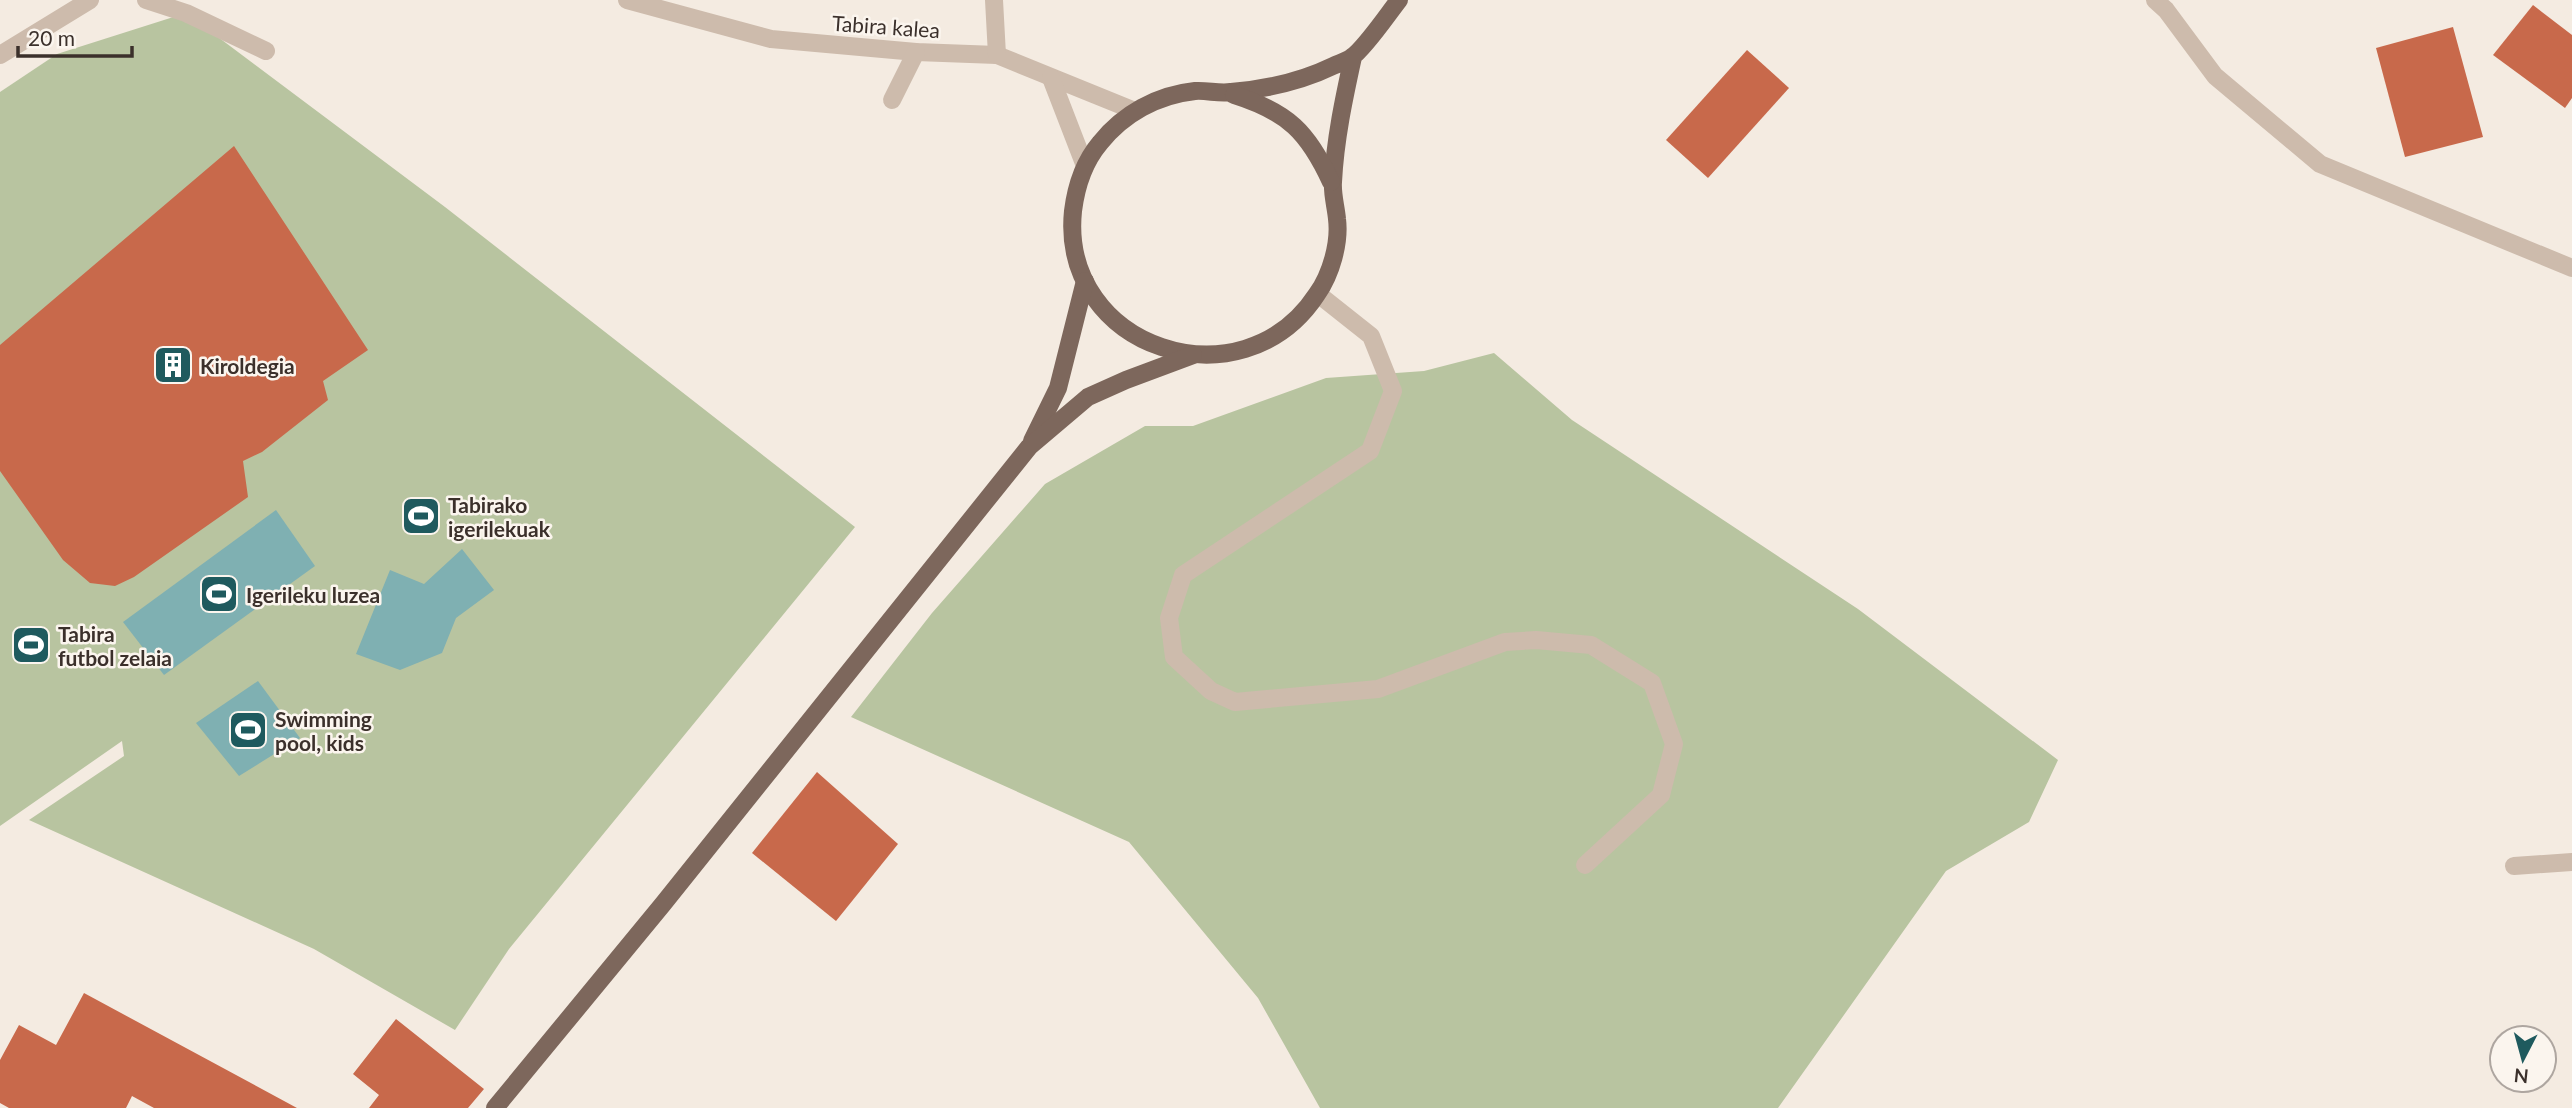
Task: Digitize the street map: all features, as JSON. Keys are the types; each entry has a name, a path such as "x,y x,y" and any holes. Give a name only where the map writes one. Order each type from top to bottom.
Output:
{"main road":[{"path":"1332,186 1337,138 1353,57 1399,0"},
{"path":"1228,93 1263,104 1294,125 1317,152 1332,186 1338,223 1333,260 1318,294 1294,322 1264,342 1229,354 1193,355 1166,350 1141,340 1108,315 1085,281 1075,253 1072,223 1075,194 1085,166 1098,144 1115,126 1135,111 1165,97 1196,91 1228,93 1289,84 1353,57"},
{"path":"1029,447 1058,388 1085,281"},
{"path":"495,1108 663,904 1029,447 1088,397 1193,355"}],"street":[{"path":"0,55 90,0"},
{"path":"146,0 186,13 266,51"},
{"name":"Tabira kalea","path":"627,0 771,39 916,52 997,55 1135,111"},
{"path":"994,0 997,55"},
{"path":"2155,0 2166,10 2215,76 2320,164 2572,268"},
{"path":"892,100 916,52"},
{"path":"1051,78 1085,166"},
{"path":"1318,294 1371,336 1393,391 1370,451 1183,575 1169,618 1174,657 1211,691 1235,702 1378,689 1505,642 1536,640 1591,645 1652,683 1674,744 1661,795 1586,865"},
{"path":"2514,866 2572,862"}],"green space":[{"name":"Tabirako igerilekuak","path":"186,13 445,207 855,527 509,949 455,1030 314,949 29,820 124,756 122,741 0,826 0,92 57,54"},
{"path":"1494,353 1572,420 1858,609 2058,760 2029,822 1946,871 1778,1108 1320,1108 1258,998 1129,842 851,717 932,613 1045,484 1145,426 1193,426 1326,378 1424,371"}],"water":[{"name":"Igerileku luzea","path":"276,510 315,566 164,675 123,622"},
{"path":"462,549 494,590 456,618 442,653 400,670 356,654 390,570 424,584"},
{"name":"Swimming pool, kids","path":"258,681 300,738 239,776 196,723"}],"building":[{"path":"2533,5 2572,35 2572,98 2565,108 2493,55"},
{"path":"2453,27 2483,137 2405,157 2376,48"},
{"path":"1747,50 1789,88 1708,178 1666,140"},
{"name":"Kiroldegia","path":"234,146 368,350 323,381 328,400 262,452 243,461 248,497 134,577 115,586 90,583 63,560 0,471 0,345"},
{"path":"817,772 898,844 836,921 752,853"},
{"path":"84,993 297,1108 154,1108 132,1096 126,1108 9,1108 0,1103 0,1060 19,1025 56,1045"},
{"path":"396,1019 484,1089 468,1108 369,1108 379,1095 353,1074"}],"place":[{"name":"Kiroldegia","path":"173,365"},
{"name":"Tabirako igerilekuak","path":"421,516"},
{"name":"Igerileku luzea","path":"219,594"},
{"name":"Tabira futbol zelaia","path":"31,645"},
{"name":"Swimming pool, kids","path":"248,730"}]}
